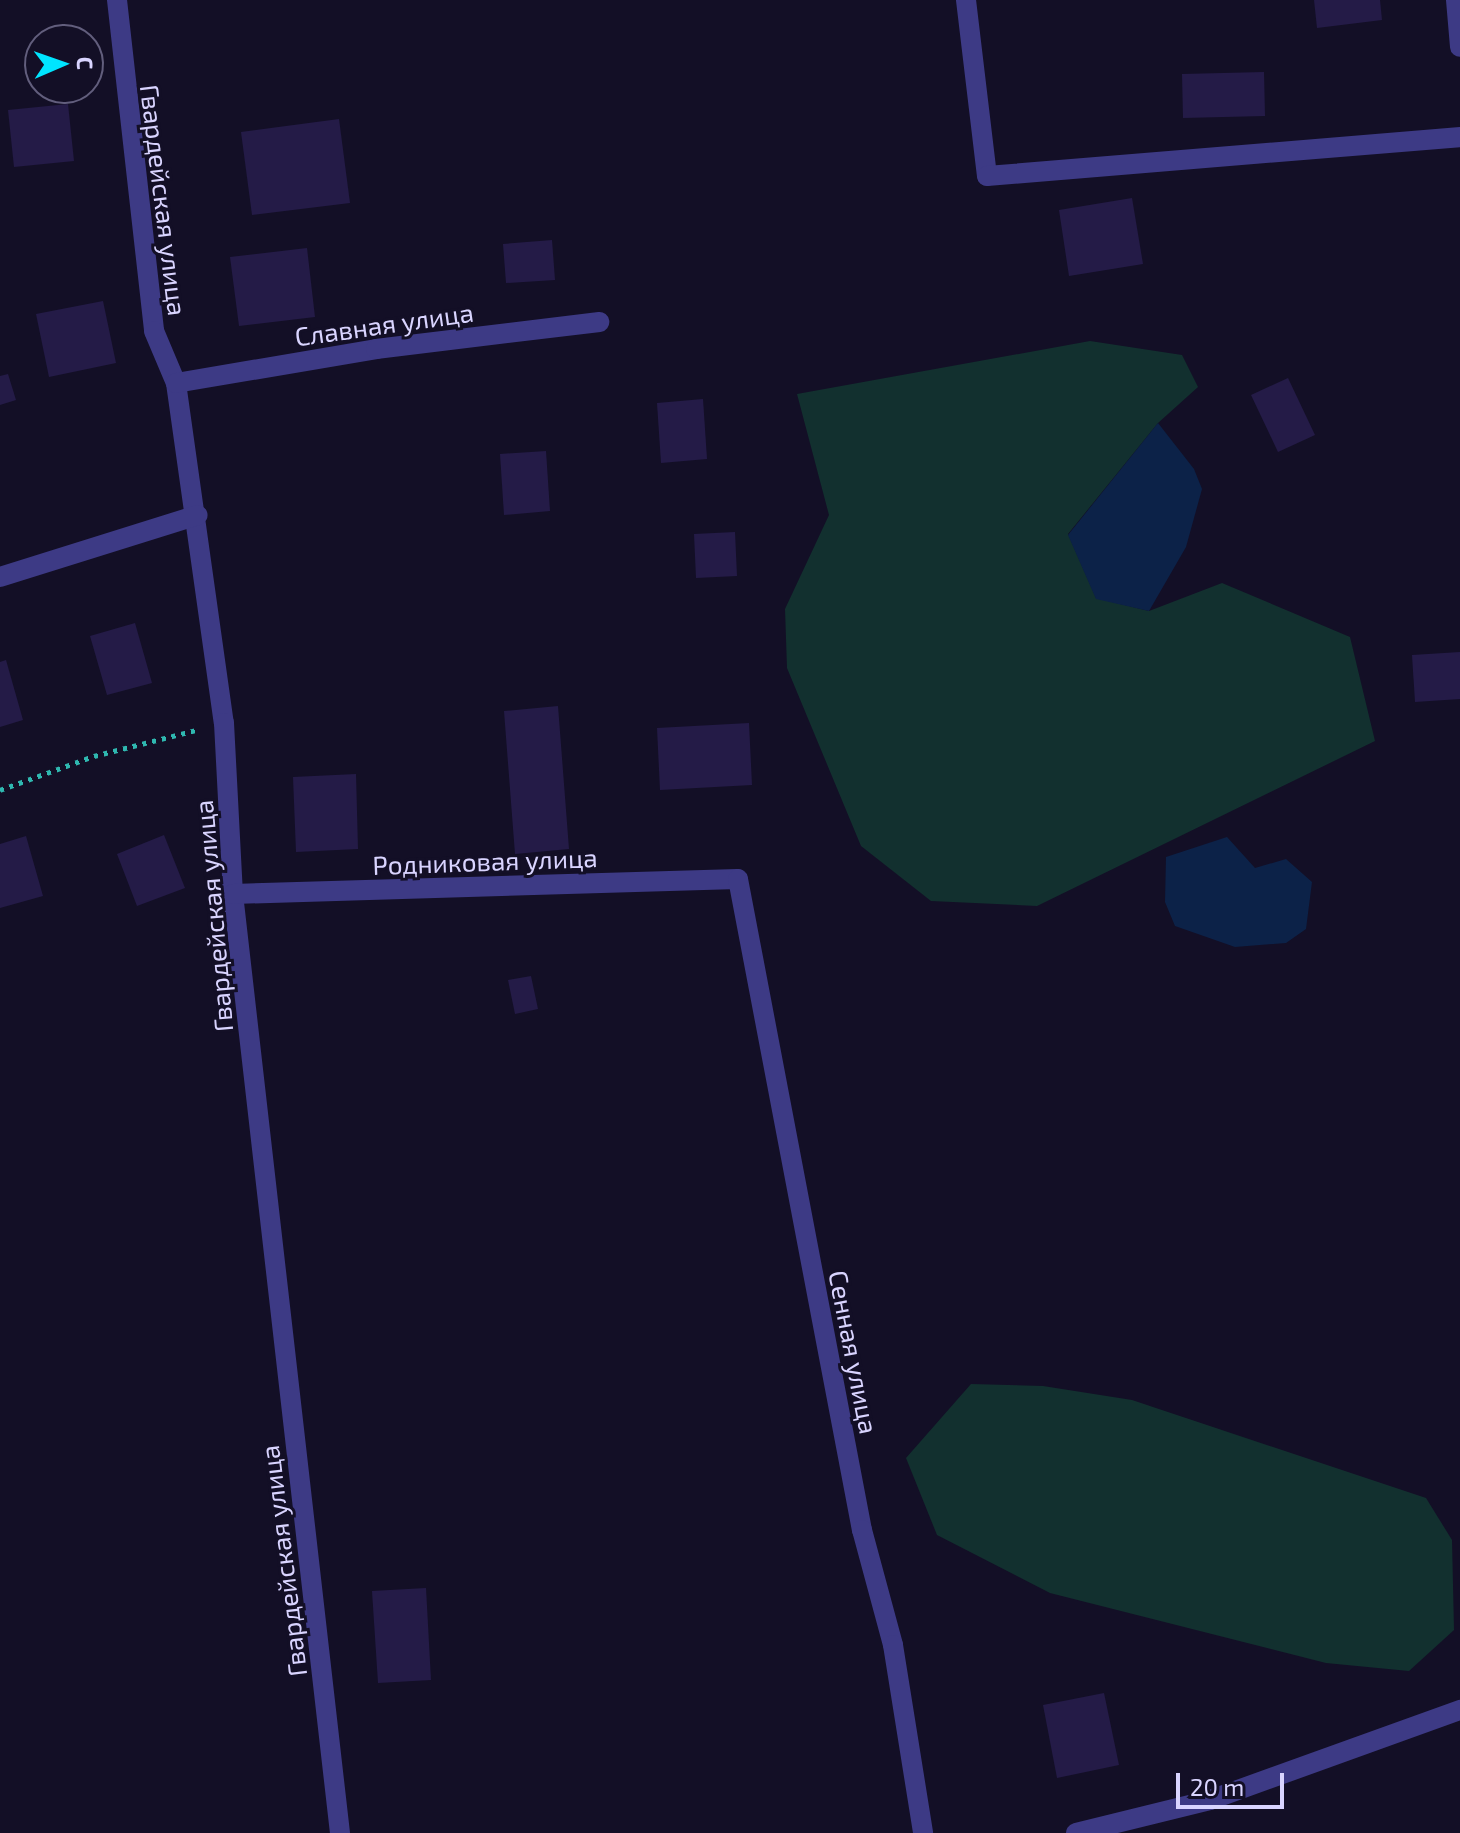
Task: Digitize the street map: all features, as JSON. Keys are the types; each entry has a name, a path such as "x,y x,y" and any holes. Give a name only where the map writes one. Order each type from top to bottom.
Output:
{"street":[{"name":"Гвардейская улица","path":"117,0 154,331 176,383 198,515 224,723 233,894 340,1833"},
{"path":"966,0 987,176 1460,137"},
{"path":"1456,0 1460,47"},
{"name":"Славная улица","path":"176,383 376,349 599,322"},
{"path":"0,577 198,515"},
{"name":"Родниковая улица","path":"233,894 738,879"},
{"name":"Сенная улица","path":"738,879 862,1530 893,1645 923,1833"},
{"path":"1076,1833 1210,1800 1460,1710"}],"path":[{"path":"0,790 94,756 224,723"}],"green space":[{"path":"1090,341 1182,355 1198,387 1158,423 1068,534 1096,598 1149,611 1222,583 1350,637 1375,741 1037,906 931,901 861,846 787,668 785,609 829,515 797,394"},
{"path":"971,1384 1043,1386 1132,1400 1426,1498 1452,1540 1454,1630 1409,1671 1326,1663 1050,1593 937,1535 906,1458"}],"water":[{"path":"1158,423 1194,469 1202,489 1186,547 1149,611 1096,599 1068,535"},
{"path":"1227,837 1255,868 1286,859 1312,882 1306,929 1286,943 1235,947 1175,926 1165,902 1166,857"}],"building":[{"path":"1314,0 1380,0 1382,20 1317,28"},
{"path":"1264,72 1265,116 1183,118 1182,74"},
{"path":"68,104 74,161 14,167 8,110"},
{"path":"339,119 350,203 252,215 241,132"},
{"path":"1132,198 1143,264 1069,276 1059,210"},
{"path":"552,240 555,280 506,283 503,244"},
{"path":"307,248 315,317 239,326 230,257"},
{"path":"103,301 116,363 49,377 36,314"},
{"path":"8,374 16,400 0,405 0,376"},
{"path":"1288,378 1315,435 1278,452 1251,395"},
{"path":"703,399 707,459 661,463 657,403"},
{"path":"546,451 550,511 504,515 500,454"},
{"path":"735,532 737,576 696,578 694,534"},
{"path":"135,623 152,683 107,695 90,636"},
{"path":"1460,652 1460,699 1415,702 1412,655"},
{"path":"6,660 23,720 0,727 0,662"},
{"path":"558,706 569,849 515,854 504,711"},
{"path":"749,723 752,785 660,790 657,728"},
{"path":"356,774 358,849 296,852 293,777"},
{"path":"164,835 185,888 137,906 117,854"},
{"path":"26,836 43,896 0,908 0,844"},
{"path":"531,976 538,1009 515,1014 508,980"},
{"path":"426,1588 431,1680 378,1683 372,1591"},
{"path":"1104,1693 1119,1765 1057,1778 1043,1705"}]}
